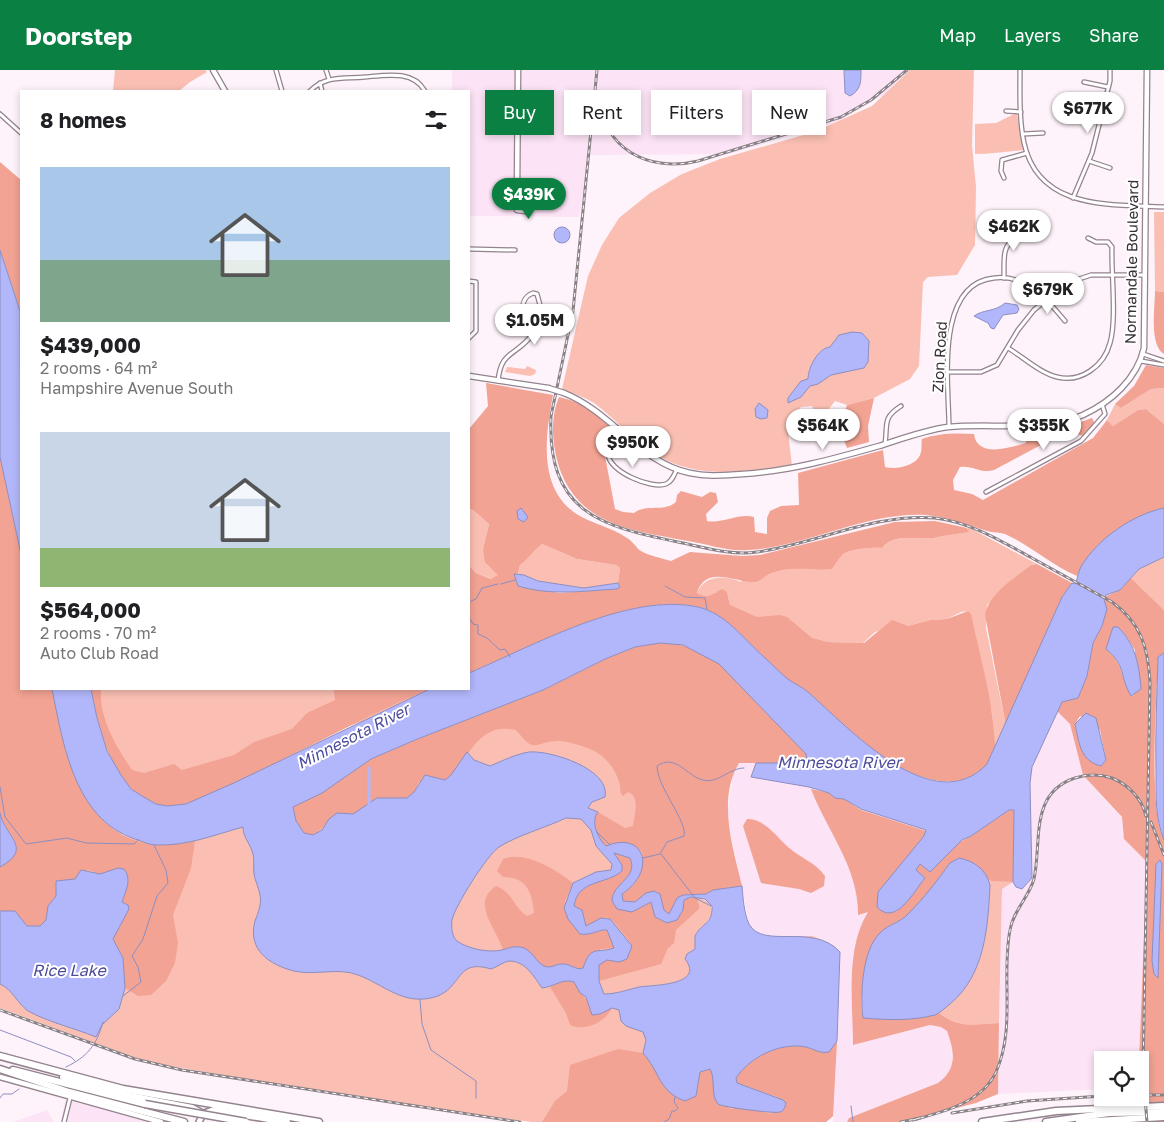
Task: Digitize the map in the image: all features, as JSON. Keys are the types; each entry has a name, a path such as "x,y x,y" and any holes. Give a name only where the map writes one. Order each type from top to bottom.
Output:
{"highway":[{"path":"0,1056 96,1087 192,1108 203,1114 214,1110 287,1122"},
{"path":"0,1056 123,1089 319,1122"},
{"path":"0,1068 144,1104 246,1122"},
{"path":"0,1068 69,1092 184,1122"},
{"path":"982,1122 1056,1110 1164,1106"},
{"path":"1046,1122 1109,1113 1164,1112"},
{"path":"1079,1122 1164,1118"}],"main road":[{"path":"199,1122 203,1114"},
{"path":"203,1114 205,1122"}],"street":[{"path":"213,70 224,90"},
{"path":"276,70 282,90"},
{"path":"326,70 329,80"},
{"path":"517,189 531,200 532,207 526,211 521,212 515,207 517,189 518,70"},
{"path":"1020,70 1021,112 1027,154 1042,178 1058,192 1073,198 1106,204 1164,206"},
{"path":"1073,198 1089,161 1108,87 1110,70"},
{"name":"Normandale Boulevard","path":"470,376 548,388 564,393 594,407 657,460 677,469 714,476 778,471 806,466 948,427 1058,422 1081,416 1102,404 1127,382 1141,361 1143,354 1146,275 1147,70"},
{"path":"311,90 320,83 329,80 401,73 414,79 425,90"},
{"path":"1084,82 1108,87"},
{"path":"320,83 322,90"},
{"path":"1006,111 1021,112"},
{"path":"1101,115 1115,118"},
{"path":"0,116 20,132"},
{"path":"1023,134 1044,133"},
{"path":"1004,178 1001,172 1002,160 1027,154"},
{"path":"1089,161 1110,168"},
{"path":"1004,278 1004,252 1007,244 1017,238 1038,238"},
{"path":"1008,348 1045,372 1057,377 1077,377 1089,372 1100,363 1110,343 1112,245 1088,238"},
{"path":"470,249 515,250"},
{"path":"948,372 987,370 1000,360 1025,319 1046,298 1075,279 1091,275 1146,275"},
{"name":"Zion Road","path":"948,427 950,329 958,303 969,288 978,281 1004,278 1024,283 1046,298 1065,321"},
{"path":"470,281 476,282 476,331 470,337"},
{"path":"498,381 499,365 502,360 521,347 532,335 540,305 537,294 533,293 527,298 523,311 525,327 532,335"},
{"path":"1143,354 1164,361"},
{"path":"1141,361 1164,365"},
{"path":"986,492 1081,441 1105,414 1102,404"},
{"path":"885,444 887,420 890,414 901,406"},
{"path":"620,430 608,450 608,459 617,470 641,481 662,485 672,479 677,469"},
{"path":"0,1077 161,1122"},
{"path":"64,1122 70,1098"}],"shaded area":[{"path":"115,70 205,70 207,72 180,90 113,90"},
{"path":"452,70 909,70 888,92 837,122 826,125 826,90 752,90 752,135 793,135 729,154 590,155 579,217 470,216 470,90 452,90"},
{"path":"910,70 974,70 972,145 976,187 975,245 957,275 928,277 923,282 919,366 910,379 874,398 847,405 835,401 825,414 815,414 812,406 801,407 787,423 792,466 728,472 696,470 681,466 656,455 594,403 562,389 588,276 602,245 619,218 650,193 682,174 720,159 804,135 826,135 826,127 872,106"},
{"path":"1017,114 1023,150 975,154 975,124 996,123"},
{"path":"0,162 20,179 20,311 0,250"},
{"path":"1154,212 1164,212 1164,292 1155,291"},
{"path":"1155,291 1164,292 1164,354 1156,343"},
{"path":"1146,365 1164,368 1164,388 1151,389 1121,408 1115,404 1134,386"},
{"path":"527,366 536,370 535,374 530,376 505,372 507,367 525,369"},
{"path":"486,383 553,395 548,426 547,458 549,474 563,502 581,517 621,534 641,551 671,561 690,552 742,556 760,555 895,522 935,521 967,528 969,532 931,538 901,538 888,543 882,548 849,551 842,555 832,569 786,569 771,573 754,582 714,577 707,579 701,584 697,593 708,596 722,589 727,592 730,605 757,617 780,615 787,617 812,638 827,642 864,643 892,620 908,626 930,620 947,619 968,611 971,614 988,687 995,749 993,757 980,772 968,778 955,781 934,780 914,774 894,764 875,752 857,737 808,692 781,674 723,619 698,607 671,604 642,607 611,614 551,637 470,673 470,566 476,573 491,579 498,575 485,562 483,549 489,524 470,509 470,428 488,406","holes":["542,544 577,559 616,565 620,568 618,583 620,587 617,589 560,593 518,586 514,574 518,574 520,565"]},
{"path":"1164,388 1164,424 1146,409 1138,410 1113,426 1107,420 1115,404 1121,408 1151,389"},
{"path":"559,397 596,413 612,430 606,446 605,456 615,509 623,512 634,513 644,509 666,507 676,502 677,495 681,491 702,497 710,492 716,493 718,502 706,514 707,521 713,522 742,516 754,517 755,532 767,534 767,518 770,511 781,506 799,505 798,473 883,450 885,467 906,466 916,461 919,457 922,439 941,435 974,434 976,441 981,446 987,449 1003,449 1026,443 1027,432 1031,428 1072,425 1092,418 1094,422 1092,428 1083,436 1076,434 1071,429 994,470 985,471 960,467 953,480 954,490 972,494 983,500 1093,438 1107,420 1113,426 1138,410 1146,409 1164,424 1164,508 1139,517 1113,533 1092,553 1083,564 1077,576 1005,534 989,532 949,519 925,515 880,519 770,548 726,549 645,533 625,527 606,520 590,510 575,497 564,479 556,456 553,426 556,404"},
{"path":"874,398 868,426 869,442 847,448 839,427 847,405"},
{"path":"0,457 20,549 20,690 52,690 64,745 122,835 155,845 181,844 258,822 660,643 683,645 686,920 700,908 697,897 709,902 712,913 711,917 695,936 813,936 833,945 840,952 833,1116 826,1122 532,1122 404,1106 147,1062 0,1008"},
{"path":"0,457 20,549 20,690 52,690 67,750 77,779 90,804 108,825 130,839 159,845 195,841 191,868 173,915 178,943 175,963 166,981 151,995 138,996 125,988 123,957 113,939 114,934 120,927 128,905 122,902 128,883 118,868 100,874 88,870 75,879 58,881 56,896 48,906 46,920 40,926 33,928 27,926 15,911 0,911 0,867 10,860 15,854 16,848 15,841 0,813"},
{"path":"470,509 489,524 483,549 499,575 492,579 476,573 470,566"},
{"path":"968,527 1037,564 1031,565 987,605 986,628 1006,726 995,751 992,713 968,611 961,612 947,619 930,620 908,626 899,624 875,632 863,643 825,642 825,736 738,610 730,606 727,592 716,592 711,597 697,594 704,583 716,578 729,578 741,582 748,560 832,569 841,555 849,551 882,548 888,543 902,538 931,538 968,532"},
{"path":"542,544 577,559 616,565 620,568 618,583 584,588 538,581 518,575 520,565"},
{"path":"1164,557 1164,610 1131,578 1139,569"},
{"path":"1037,564 1072,583 1062,597 1006,726 985,615 991,600 1003,587 1031,565"},
{"path":"1131,578 1164,610 1164,653 1158,657 1155,780 1159,825 1164,839 1164,1122 1133,1122 1134,1106 1149,1106 1149,1051 1139,1051 1147,862 1124,839 1122,817 1083,775 1070,724 1057,711 1062,702 1078,698 1087,676 1093,643 1102,626 1104,597 1120,590","holes":["1124,633 1135,650 1134,695 1131,696 1116,660 1106,649","1080,716 1100,730 1106,760 1101,766 1075,724"]},
{"path":"660,643 691,648 714,660 742,684 806,754 807,759 804,763 739,763 732,777 729,792 729,824 742,886 713,890 706,894 683,895 677,898 669,914 664,910 658,892 654,891 632,903 623,901 622,894 637,881 641,872 642,852 625,844 606,846 598,835 594,820 598,812 625,828 633,826 636,802 632,794 628,792 622,795 619,780 614,771 608,762 596,752 563,741 532,745 516,730 502,729 492,731 475,744 454,772 445,780 434,778 419,782 414,792 407,798 377,798 353,815 346,814 335,817 313,835 304,833 296,821 293,807 322,792 371,759 543,690 605,659 635,647"},
{"path":"91,690 428,690 362,722 132,789"},
{"path":"91,690 101,690 103,711 110,732 132,770 144,773 174,764 182,770 234,755 254,742 292,729 307,713 335,700 334,690 428,690 365,718 212,794 181,805 162,806 155,804 140,796 128,785 110,756 98,722"},
{"path":"1057,711 1070,724 1083,775 1122,818 1124,839 1147,862 1139,1051 1094,1051 1094,1089 998,1094 1002,889 1013,882 1016,887 1032,878 1030,783 1032,767"},
{"path":"739,763 756,763 751,777 809,787 861,810 922,828 854,1045 930,1025 941,1027 947,1031 950,1038 953,1067 949,1075 938,1083 849,1118 847,1122 833,1122 836,1051 833,945 813,936 765,936 755,931 749,923 727,816 733,774"},
{"path":"811,789 829,793 835,798 844,799 861,810 926,831 896,912 925,878 915,870 920,864 971,836 1009,810 1014,809 1013,882 992,881 950,863 916,908 898,922 889,926 868,970 864,982 861,1006 863,1018 907,1019 939,1013 961,1023 999,1023 998,1094 976,1103 902,1122 847,1122 849,1118 938,1083 949,1072 953,1053 947,1031 941,1027 930,1025 853,1045 853,960 861,927 868,912 858,915 857,898 848,866"},
{"path":"747,819 765,825 788,847 817,867 825,876 824,886 811,893 799,889 761,883 743,826"},
{"path":"614,853 630,858 632,864 629,874 612,897 632,912 652,902 658,919 667,923 682,913 683,903 687,898 697,897 700,908 676,930 674,943 668,948 661,964 599,981 599,965 607,959 619,962 630,942 613,921 606,917 586,926 582,910 574,906 578,894 587,886 610,878 618,859"},
{"path":"510,857 527,858 535,861 559,873 573,883 565,901 572,925 583,935 607,930 615,948 601,949 586,960 582,969 563,964 543,966 522,948 511,947 503,950 485,908 485,900 489,893 496,886 506,892 527,916 534,913 532,898 526,887 517,880 503,877 497,871 503,859"},
{"path":"988,879 1013,882 1002,889 999,1023 961,1023 939,1013 951,1003 975,971 983,946 985,932 989,903"},
{"path":"565,980 574,982 589,1003 600,1014 612,1008 605,1018 588,1026 576,1027 570,1025 566,1013 550,987"},
{"path":"837,1041 833,1116 826,1122 542,1122 555,1101 567,1091 570,1065 618,1049 643,1053 671,1093 685,1101 696,1096 700,1072 711,1069 714,1076 714,1090 730,1109 742,1107 772,1114 777,1097 737,1083 736,1078 742,1070 766,1053 795,1046 829,1052"},
{"path":"65,1101 74,1102 152,1122 61,1122"},
{"path":"47,1110 54,1122 13,1122"}],"water":[{"path":"844,70 861,70 860,85 850,96 845,93"},
{"path":"562,227 570,235 562,243 554,235"},
{"path":"0,250 20,311 20,549 0,457"},
{"path":"1005,303 1017,305 1019,309 1017,313 1003,315 994,329 988,323 974,316 997,308"},
{"path":"852,332 862,333 869,341 868,362 864,368 831,375 818,384 810,386 801,397 788,403 788,398 801,381 808,379 812,364 818,355 830,347 839,335"},
{"path":"759,403 768,410 767,418 761,419 756,417 755,409"},
{"path":"521,508 528,517 524,522 518,519 517,511"},
{"name":"Minnesota River","path":"1164,508 1164,557 1139,569 1120,590 1106,595 1104,600 1107,609 1102,626 1093,643 1087,676 1078,698 1062,702 1032,767 1030,783 1032,878 1022,889 1016,887 1013,882 1014,810 1009,810 962,840 930,872 920,864 916,870 925,878 898,910 891,913 884,912 877,907 878,892 924,836 926,830 861,809 844,799 835,798 829,793 809,787 751,777 756,763 804,763 807,759 806,754 719,664 683,645 660,643 635,647 605,659 543,690 371,759 322,793 293,807 296,821 304,833 313,835 322,830 329,819 337,813 353,814 377,798 407,798 414,792 425,775 445,780 451,775 467,752 474,760 490,766 519,754 539,752 564,758 589,770 599,778 604,787 605,797 592,802 588,808 598,812 595,825 600,839 606,846 619,843 630,844 637,848 642,855 643,864 640,875 633,885 622,894 623,901 635,902 646,893 654,891 660,894 664,910 669,914 677,898 683,895 706,894 713,890 742,886 747,920 756,931 765,935 816,939 829,943 840,952 837,1041 829,1052 796,1046 776,1049 757,1058 742,1070 736,1078 737,1083 783,1100 786,1103 780,1112 749,1110 718,1104 714,1096 713,1077 710,1069 700,1072 696,1096 685,1101 676,1097 665,1087 643,1053 646,1040 643,1032 626,1026 621,1021 619,1010 612,1008 600,1014 592,1015 586,997 580,993 574,982 566,981 542,988 529,970 515,962 509,961 491,969 471,967 444,993 424,999 404,997 368,979 350,973 310,973 294,971 277,965 262,955 254,940 253,931 260,898 254,874 253,854 245,837 243,827 200,839 168,845 148,844 114,829 98,815 85,797 75,777 67,755 52,690 91,690 107,751 131,789 156,804 167,806 186,804 428,690 470,690 470,673 551,636 612,614 642,607 671,604 698,607 717,615 789,680 808,692 845,726 892,762 917,775 942,782 965,779 987,764 1062,597 1072,583 1075,584 1082,565 1107,537 1140,516","holes":["566,818 581,819 591,830 596,846 612,864 611,870 596,872 573,883 564,908 568,919 580,934 607,930 614,948 595,951 586,960 583,968 580,969 565,964 544,966 532,954 521,947 485,951 457,941 452,929 454,913 472,881 499,847","614,853 630,858 631,871 613,895 612,901 617,909 632,912 651,902 655,917 667,923 677,920 683,910 684,900 691,897 705,899 712,906 712,912 709,920 695,936 695,949 687,954 685,959 690,968 688,974 683,979 604,994 599,981 599,965 607,960 619,962 627,959 632,946 610,919 601,918 586,926 582,910 574,906 581,891 622,871 622,865"]},
{"path":"514,574 524,575 538,581 584,588 618,583 620,587 617,589 579,592 543,591 518,586"},
{"path":"1113,627 1118,627 1124,634 1136,656 1141,689 1131,696 1120,666 1113,655 1106,649"},
{"path":"1164,653 1164,840 1157,806 1156,743 1158,657"},
{"path":"1086,713 1096,718 1106,760 1101,766 1089,760 1079,744 1075,724"},
{"path":"0,813 15,842 16,848 15,854 10,860 0,867"},
{"path":"959,858 970,861 979,867 986,874 990,885 986,933 978,965 971,979 950,1004 935,1015 899,1019 863,1018 862,985 869,950 874,941 883,930 908,914 950,863"},
{"path":"1160,860 1162,864 1158,978 1154,974 1152,961 1156,864"},
{"name":"Rice Lake","path":"118,868 124,869 128,877 122,902 128,905 129,909 113,939 123,958 125,988 119,1009 102,1025 96,1037 28,1011 8,989 0,984 0,911 15,911 27,926 40,926 46,920 48,906 56,896 56,881 75,879 81,870 100,874"}],"waterway":[{"path":"501,584 515,580"},
{"path":"470,602 476,599 482,588 498,584"},
{"path":"665,586 685,597 705,598 707,609"},
{"path":"470,619 473,624 478,625 478,634 487,638 500,650 505,649 510,657"},
{"path":"643,858 660,854 667,842 684,836 681,822 662,784 657,766 670,762 697,778 708,781 719,778 733,770 744,768"},
{"path":"369,768 369,806"},
{"path":"0,787 5,817 26,844 67,838 86,843 134,844 139,839"},
{"path":"597,832 610,845"},
{"path":"123,996 141,982 138,967 132,956 143,939 157,896 168,883 166,870 154,845"},
{"path":"661,854 695,898 711,906"},
{"path":"420,999 422,1024 431,1050 476,1081 476,1098"},
{"path":"66,1067 80,1059 90,1049 98,1037 103,1022"},
{"path":"0,1030 71,1057 75,1061"},
{"path":"0,1098 3,1094 12,1094 19,1089"},
{"path":"664,1122 669,1119 672,1111 678,1108 674,1102 675,1097"},
{"path":"851,1106 853,1122"}],"railway":[{"path":"597,70 573,311 551,416 552,448 558,474 568,493 583,509 602,520 649,536 727,552 747,553 779,548 867,524 890,520 912,518 948,520 973,528 1009,545 1112,602 1130,618 1145,647 1150,682 1143,1073 1147,1122"},
{"path":"613,135 631,153 646,160 680,164 698,161 841,117 871,100 907,70"},
{"path":"913,1120 960,1105 971,1099 990,1083 996,1072 1002,1055 1007,1020 1007,965 1010,930 1014,917 1032,886 1040,820 1050,795 1060,785 1075,778 1089,775 1112,778 1124,784 1134,793 1146,816"},
{"path":"1151,822 1164,855"},
{"path":"0,1010 135,1059 182,1070 520,1122"},
{"path":"1149,1095 1164,1095"},
{"path":"952,1113 1027,1101 1094,1097"},
{"path":"901,1122 920,1118"}]}
